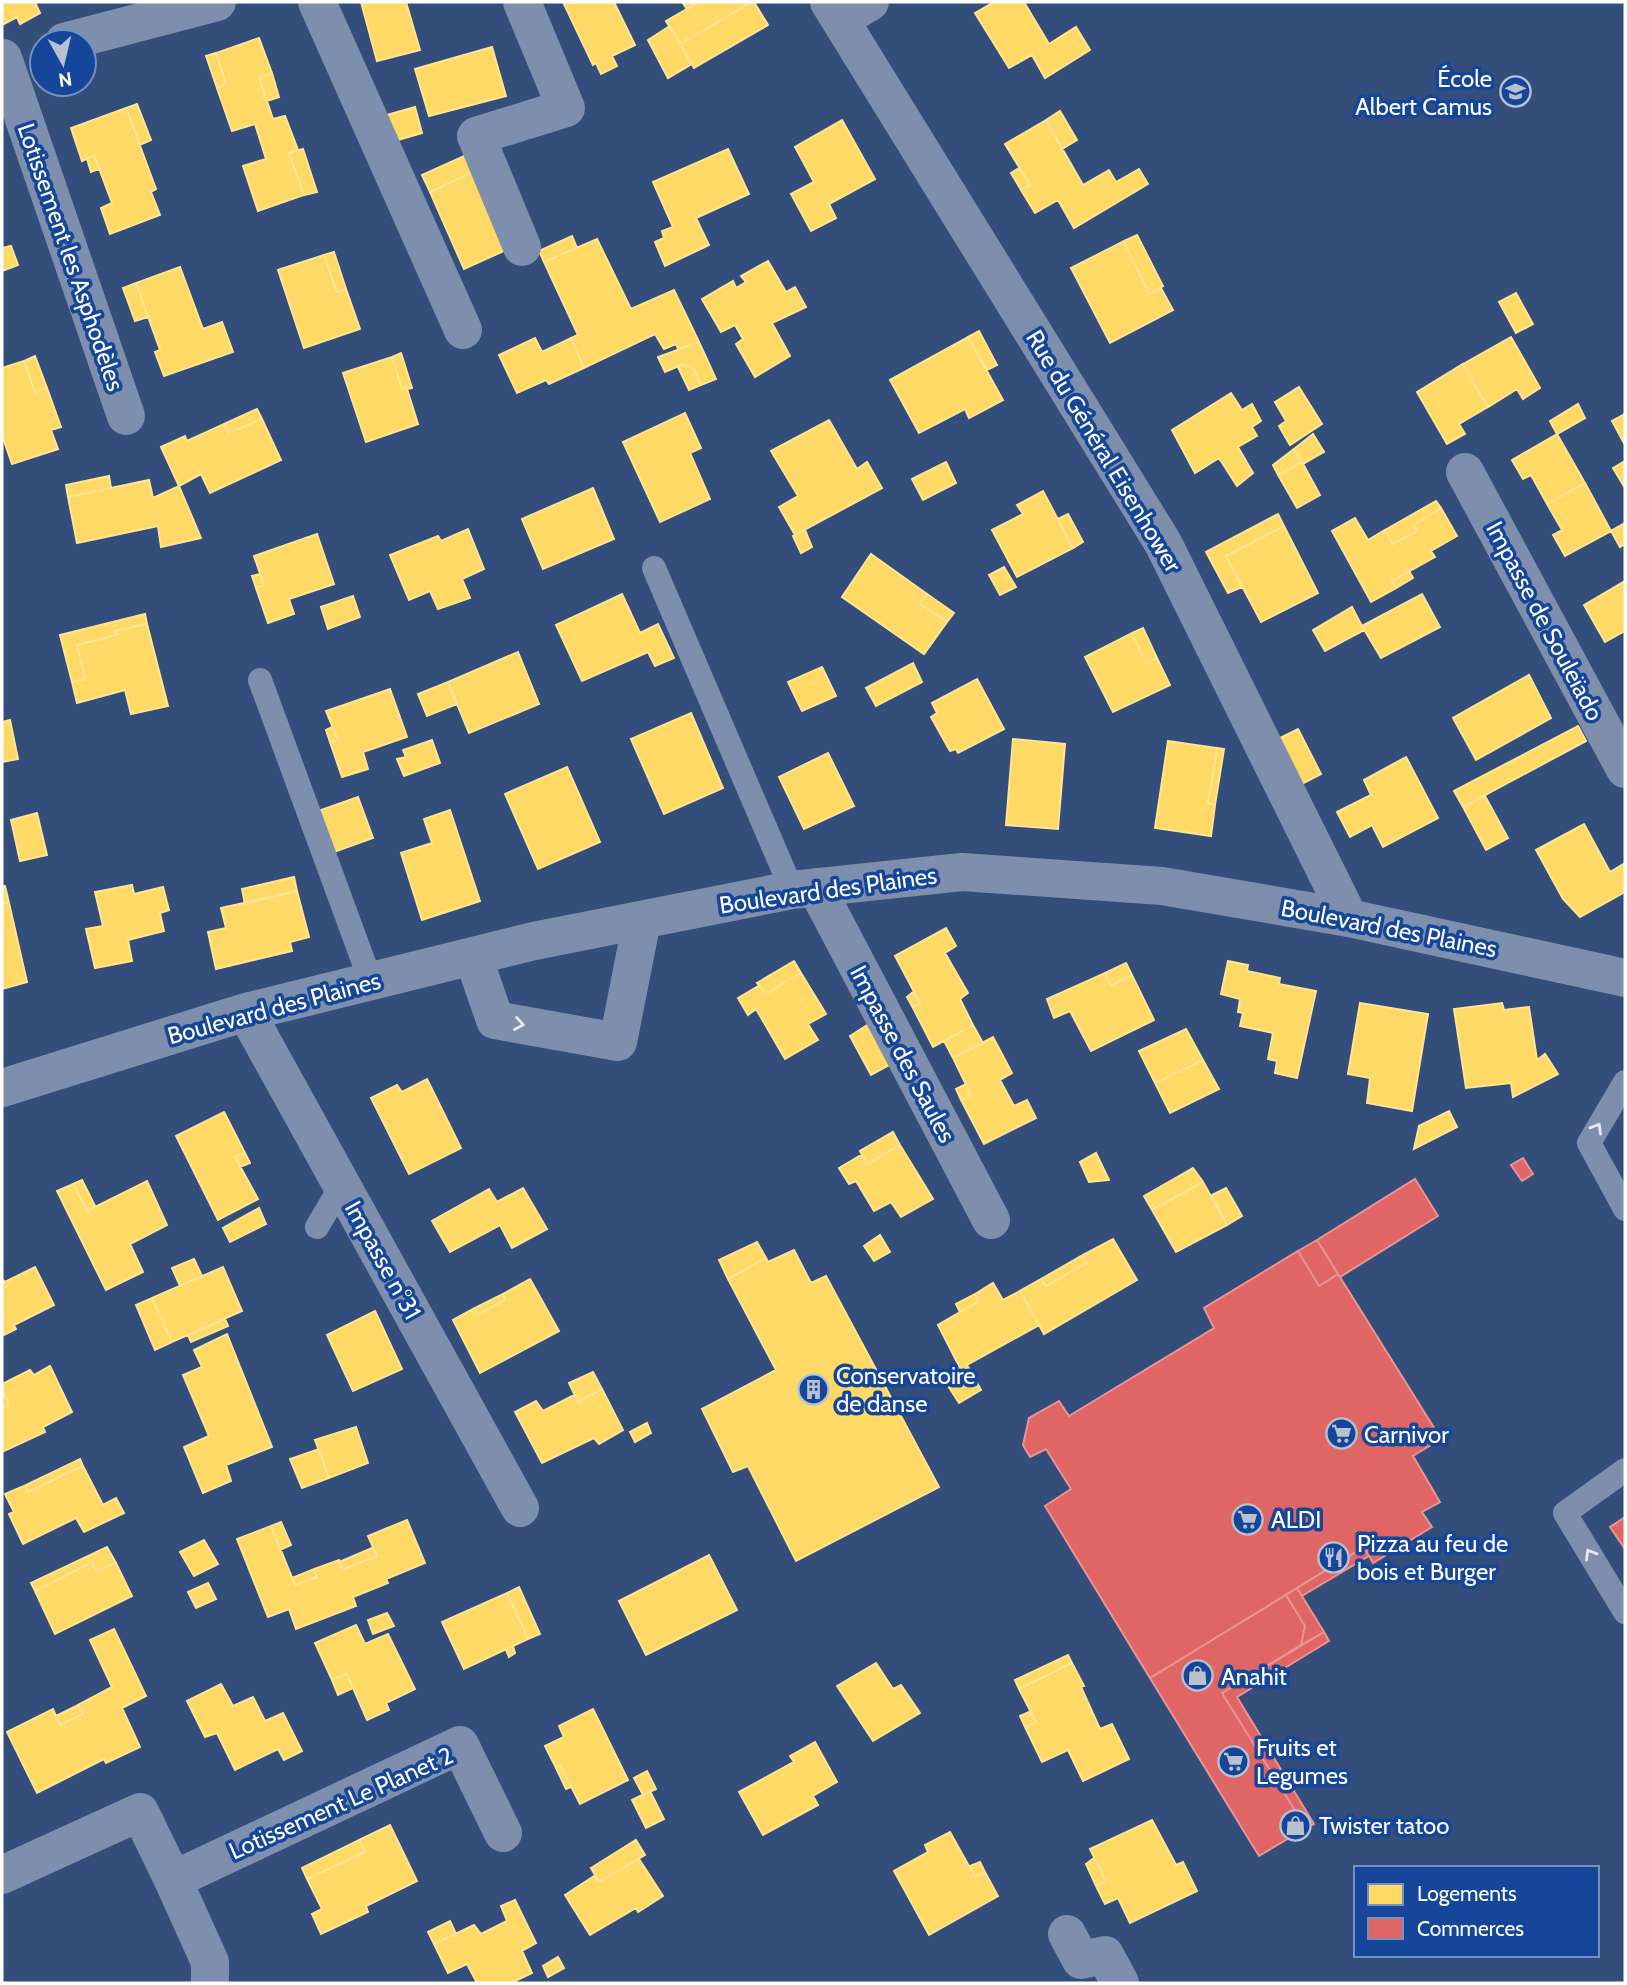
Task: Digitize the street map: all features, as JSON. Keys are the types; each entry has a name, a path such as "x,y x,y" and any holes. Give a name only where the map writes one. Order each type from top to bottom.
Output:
{"street":[{"path":"98,33 217,2"},
{"path":"317,2 463,330"},
{"path":"522,2 566,108 476,136 522,247"},
{"name":"Rue du Général Eisenhower","path":"846,8 1163,543 1349,918"},
{"path":"2,58 28,52"},
{"name":"Lotissement les Asphodèles","path":"2,58 126,416"},
{"name":"Impasse de Souleïado","path":"1465,472 1625,769"},
{"name":"Boulevard des Plaines","path":"2,1088 246,1012 534,941 804,889 962,872 1162,886 1349,918 1625,978"},
{"name":"Impasse des Saules","path":"804,889 991,1220"},
{"path":"473,956 495,1020 618,1042 642,920"},
{"name":"Impasse n°31","path":"246,1012 520,1508"},
{"name":"Lotissement Le Planet 2","path":"173,1880 460,1745 503,1833"},
{"path":"2,1875 140,1812 210,1962 210,1983"},
{"path":"1067,1934 1081,1959 1105,1955 1120,1983"}],"lane":[{"path":"654,568 804,889"},
{"path":"260,680 372,982"},
{"path":"1625,1082 1589,1143 1625,1209"},
{"path":"317,1227 342,1185"},
{"path":"1625,1470 1565,1513 1625,1612"}],"building: Logements":[{"path":"2,2 35,2 40,13 20,24 17,17 2,25"},
{"path":"361,2 406,2 420,50 377,61"},
{"path":"563,2 614,2 635,45 612,56 617,66 601,74 596,63 593,65"},
{"path":"682,2 699,2 687,9"},
{"path":"699,2 752,2 680,44 666,21"},
{"path":"752,2 768,25 694,68 680,44"},
{"path":"994,2 1024,2 1049,44 1076,27 1090,50 1045,78 1032,55 1009,68 975,13"},
{"path":"670,26 692,64 668,78 648,40"},
{"path":"259,38 272,73 259,77 273,119 285,116 298,150 289,153 304,195 258,211 243,166 266,159 255,124 232,131 217,88 226,84 216,53"},
{"path":"492,47 506,96 429,116 415,69"},
{"path":"216,53 226,84 217,88 206,56"},
{"path":"272,73 279,97 267,101 259,77"},
{"path":"137,104 151,140 140,145 126,108"},
{"path":"415,107 422,133 391,142 380,117"},
{"path":"126,108 156,189 151,192 160,215 110,234 101,208 112,203 94,155 82,161 71,128"},
{"path":"1060,111 1077,140 1062,149 1046,120"},
{"path":"842,120 875,179 829,204 836,218 811,231 791,194 814,182 795,147"},
{"path":"1046,120 1083,185 1109,170 1116,182 1139,169 1148,184 1074,228 1058,200 1035,213 1021,190 1030,185 1005,144"},
{"path":"303,149 317,192 304,195 289,153"},
{"path":"728,149 749,194 696,218 709,245 665,266 655,242 664,238 662,231 673,227 653,182"},
{"path":"473,152 480,169 430,192 422,175"},
{"path":"94,155 99,169 91,172 87,159"},
{"path":"1019,168 1030,185 1021,190 1011,173"},
{"path":"475,171 506,250 464,269 430,192"},
{"path":"1137,235 1163,286 1149,294 1124,241"},
{"path":"572,236 577,248 544,262 539,251"},
{"path":"597,239 631,309 674,290 699,342 678,349 676,344 664,349 655,334 584,368 571,338 578,335 544,262"},
{"path":"1124,241 1149,294 1161,288 1173,310 1110,343 1071,268"},
{"path":"11,246 18,265 2,271 2,248"},
{"path":"334,252 346,289 337,292 324,255"},
{"path":"324,255 337,292 346,289 360,329 304,348 278,270"},
{"path":"768,261 786,292 795,287 806,307 772,323 790,356 755,377 736,344 743,339 735,325 721,332 702,299 733,281 736,288 746,282 741,276"},
{"path":"180,267 203,329 222,322 233,352 164,376 155,352 160,350 136,283"},
{"path":"136,283 148,317 135,321 123,288"},
{"path":"1516,293 1533,324 1516,333 1499,302"},
{"path":"979,331 997,365 987,370 968,337"},
{"path":"968,337 1003,400 969,418 965,409 919,433 890,380"},
{"path":"1511,337 1540,388 1523,399 1517,389 1488,407 1463,364"},
{"path":"535,338 542,352 571,338 584,368 549,384 546,380 517,393 499,355"},
{"path":"699,342 716,379 701,385 692,367 681,365 665,372 658,357"},
{"path":"401,353 412,388 402,389 392,357"},
{"path":"35,356 47,388 35,392 24,361"},
{"path":"392,357 402,389 407,389 418,424 366,442 343,373"},
{"path":"24,361 35,392 47,388 61,427 51,430 58,449 12,464 2,435 2,368"},
{"path":"1463,364 1488,407 1459,424 1465,434 1447,444 1417,392"},
{"path":"678,367 692,367 701,385 689,390"},
{"path":"1299,387 1322,424 1290,445 1279,426 1286,421 1275,402"},
{"path":"1231,393 1242,410 1252,404 1261,421 1252,427 1257,436 1238,447 1253,473 1237,486 1219,458 1195,473 1172,430"},
{"path":"1578,404 1585,418 1557,434 1550,421"},
{"path":"257,409 262,419 228,433 224,424"},
{"path":"685,413 701,448 690,453 710,499 660,522 623,442"},
{"path":"1625,414 1625,445 1612,421"},
{"path":"262,419 281,460 210,493 201,474 179,486 161,447 185,436 187,441 224,424 228,433"},
{"path":"829,420 857,469 867,462 882,488 795,535 779,507 798,496 771,451"},
{"path":"1313,434 1324,452 1303,464 1294,449"},
{"path":"1557,434 1585,483 1547,504 1531,475 1523,479 1512,460"},
{"path":"1294,449 1302,462 1278,475 1273,465"},
{"path":"1625,461 1625,488 1613,468"},
{"path":"946,462 956,483 923,500 912,479"},
{"path":"1302,462 1320,495 1297,508 1278,475"},
{"path":"109,476 111,488 68,497 66,485"},
{"path":"149,480 153,498 179,486 201,538 161,547 158,526 77,543 68,497"},
{"path":"1585,483 1611,531 1565,556 1553,535 1562,530 1547,504"},
{"path":"593,488 614,539 543,569 522,519"},
{"path":"1043,491 1073,548 1017,577 992,530 1023,514 1017,505"},
{"path":"1436,501 1441,508 1413,525 1417,531 1393,544 1385,530"},
{"path":"1441,508 1457,536 1431,551 1435,557 1392,581 1396,588 1371,602 1332,531 1355,518 1368,540 1385,530 1393,544 1417,531 1413,525"},
{"path":"1068,514 1083,542 1073,548 1058,519"},
{"path":"1278,514 1284,526 1226,556 1242,587 1228,593 1206,552"},
{"path":"1625,523 1625,544 1620,547 1611,531"},
{"path":"1284,526 1318,593 1261,622 1226,556"},
{"path":"468,529 484,569 462,579 470,598 438,609 430,591 409,600 390,555 438,536 441,541"},
{"path":"805,530 812,547 801,553 793,536"},
{"path":"317,534 334,584 289,599 294,614 268,623 256,588 264,585 254,556"},
{"path":"871,554 927,594 920,604 947,622 924,654 842,597"},
{"path":"1004,567 1016,587 1000,595 989,575"},
{"path":"1409,571 1413,578 1396,588 1392,581"},
{"path":"260,574 264,585 256,588 252,576"},
{"path":"1625,581 1625,631 1605,642 1584,605"},
{"path":"622,594 640,633 658,624 674,658 655,666 648,652 582,681 556,625"},
{"path":"927,594 954,613 947,622 920,604"},
{"path":"1422,594 1440,627 1381,658 1362,626"},
{"path":"353,596 360,617 328,629 321,607"},
{"path":"1352,607 1364,630 1325,651 1313,630"},
{"path":"145,614 147,624 115,631 117,635 77,645 85,679 72,682 60,635"},
{"path":"147,624 168,706 131,714 125,690 77,703 72,682 85,679 77,645 117,635 115,631"},
{"path":"1143,628 1157,658 1146,663 1132,633"},
{"path":"1132,633 1146,663 1157,658 1170,685 1113,712 1085,657"},
{"path":"518,652 539,704 469,733 448,682"},
{"path":"913,663 922,682 876,706 866,688"},
{"path":"822,667 836,696 802,711 788,682"},
{"path":"1529,675 1551,718 1476,760 1453,718"},
{"path":"977,679 1004,729 958,753 956,749 950,751 931,717 937,713 932,703"},
{"path":"448,682 457,704 427,716 418,694"},
{"path":"390,689 407,737 363,752 368,769 342,777 330,742 338,740 326,711"},
{"path":"691,713 723,788 664,814 631,739"},
{"path":"10,720 18,759 2,762 2,722"},
{"path":"1578,726 1586,741 1463,807 1454,791"},
{"path":"332,727 338,740 330,742 326,730"},
{"path":"1298,729 1321,774 1298,786 1276,740"},
{"path":"1013,739 1065,744 1058,829 1006,825"},
{"path":"432,740 440,763 404,776 397,759 406,757 403,750"},
{"path":"1168,741 1217,748 1208,803 1215,805 1211,836 1155,828"},
{"path":"1217,748 1224,749 1215,805 1208,803"},
{"path":"828,753 854,806 804,829 779,777"},
{"path":"1406,757 1438,818 1383,847 1372,825 1350,837 1337,812 1371,795 1364,780"},
{"path":"567,767 600,842 538,869 505,794"},
{"path":"1485,796 1508,838 1486,850 1463,807"},
{"path":"358,797 373,838 334,852 318,811"},
{"path":"450,810 480,901 422,920 401,853 432,843 424,819"},
{"path":"37,813 47,855 20,861 11,820"},
{"path":"1584,824 1610,872 1625,863 1625,892 1580,917 1563,899 1536,850"},
{"path":"294,877 297,891 245,904 242,889"},
{"path":"132,885 134,894 163,887 169,910 160,913 164,931 128,940 132,961 95,968 86,929 103,926 95,892"},
{"path":"2,886 5,886 9,903 2,904"},
{"path":"297,891 309,937 290,942 292,951 216,969 208,932 226,928 221,908"},
{"path":"9,903 27,982 2,989 2,904"},
{"path":"946,928 956,946 945,953 968,993 960,999 973,1025 933,1047 913,1008 920,1003 895,956"},
{"path":"794,961 801,973 766,994 757,983"},
{"path":"1228,961 1248,965 1247,971 1280,978 1279,984 1316,991 1297,1078 1275,1073 1277,1061 1268,1059 1273,1033 1240,1026 1243,1013 1238,1012 1240,999 1221,994"},
{"path":"1126,963 1132,975 1111,985 1105,973"},
{"path":"801,973 826,1014 808,1024 818,1040 785,1059 756,1009 748,1015 738,998 760,985 766,994"},
{"path":"1105,973 1111,985 1132,975 1154,1020 1091,1051 1070,1011 1054,1018 1047,999"},
{"path":"913,992 920,1003 913,1008 907,997"},
{"path":"1360,1003 1428,1014 1412,1111 1367,1103 1370,1078 1348,1074"},
{"path":"1502,1003 1504,1010 1529,1007 1537,1060 1545,1054 1558,1074 1513,1097 1511,1083 1466,1088 1454,1009"},
{"path":"869,1024 891,1064 871,1075 850,1036"},
{"path":"973,1025 983,1043 953,1058 944,1041"},
{"path":"1186,1029 1203,1060 1155,1083 1139,1051"},
{"path":"993,1037 1012,1073 1000,1080 1014,1106 1027,1100 1036,1118 984,1144 961,1100 971,1095 953,1058"},
{"path":"1203,1060 1219,1089 1170,1113 1155,1083"},
{"path":"427,1079 461,1148 409,1174 371,1098 397,1085 402,1092"},
{"path":"966,1084 971,1095 961,1100 956,1089"},
{"path":"1449,1111 1457,1127 1414,1149 1419,1126"},
{"path":"224,1112 245,1153 235,1157 258,1199 218,1220 176,1136"},
{"path":"893,1132 900,1145 867,1164 860,1151"},
{"path":"900,1145 933,1199 901,1217 891,1202 874,1211 856,1181 849,1184 839,1168 861,1155 867,1164"},
{"path":"245,1153 250,1163 240,1167 235,1157"},
{"path":"1096,1153 1109,1180 1089,1182 1080,1162"},
{"path":"1193,1168 1203,1182 1152,1210 1144,1196"},
{"path":"82,1180 95,1206 87,1211 73,1184"},
{"path":"147,1181 167,1225 130,1244 143,1272 106,1290 57,1191 73,1184 87,1211"},
{"path":"1203,1182 1227,1225 1176,1252 1152,1210"},
{"path":"523,1188 547,1229 512,1248 500,1225 450,1252 432,1221 489,1189 497,1202"},
{"path":"1226,1188 1242,1216 1227,1225 1212,1195"},
{"path":"259,1208 266,1224 230,1242 223,1228"},
{"path":"880,1235 890,1252 874,1261 864,1246"},
{"path":"1113,1239 1137,1280 1044,1334 1020,1291 1041,1279 1046,1286 1087,1263 1083,1255"},
{"path":"757,1242 766,1258 728,1279 719,1260"},
{"name":"Conservatoire de danse","path":"794,1250 811,1283 826,1276 939,1487 796,1561 748,1466 733,1472 702,1409 776,1370 728,1279 766,1258 768,1262"},
{"path":"1083,1255 1087,1263 1046,1286 1041,1279"},
{"path":"194,1259 202,1276 180,1286 172,1268"},
{"path":"35,1267 54,1305 14,1325 16,1329 2,1336 2,1279 5,1282"},
{"path":"223,1267 242,1311 172,1342 152,1298"},
{"path":"530,1279 559,1331 480,1373 453,1320 473,1309 479,1314 505,1300 503,1294"},
{"path":"993,1283 1003,1300 1020,1291 1039,1325 967,1365 981,1390 959,1403 943,1378 960,1368 938,1325 979,1301 975,1294"},
{"path":"503,1294 505,1300 479,1314 473,1309"},
{"path":"975,1294 979,1301 960,1312 956,1304"},
{"path":"152,1298 172,1342 155,1350 136,1305"},
{"path":"375,1311 402,1369 353,1391 327,1335"},
{"path":"225,1319 228,1326 191,1342 188,1335"},
{"path":"227,1334 272,1447 226,1465 231,1481 203,1493 184,1447 209,1436 183,1375 202,1367 194,1350"},
{"path":"50,1366 72,1412 43,1427 45,1432 2,1452 2,1409 9,1405 2,1384 30,1370 34,1375"},
{"path":"593,1372 602,1389 578,1402 569,1383"},
{"path":"602,1389 623,1430 599,1444 594,1438 542,1463 515,1412 536,1401 543,1411 574,1395 578,1402"},
{"path":"2,1390 9,1405 2,1409"},
{"path":"647,1423 651,1433 635,1442 630,1432"},
{"path":"356,1427 368,1463 329,1478 315,1440"},
{"path":"319,1449 329,1478 302,1488 290,1459"},
{"path":"80,1459 83,1466 28,1492 26,1485"},
{"path":"83,1466 103,1505 116,1498 124,1513 84,1532 76,1518 23,1544 9,1514 14,1512 5,1494 26,1485 28,1492"},
{"path":"407,1520 425,1563 386,1579 388,1583 353,1597 356,1606 296,1629 289,1609 268,1617 237,1539 271,1526 295,1585 317,1577 314,1569 339,1560 342,1570 377,1556 368,1536"},
{"path":"281,1522 291,1545 280,1550 271,1526"},
{"path":"204,1540 218,1564 194,1576 180,1552"},
{"path":"107,1547 116,1563 97,1571 92,1562 35,1591 31,1583"},
{"path":"372,1548 377,1556 342,1570 339,1562"},
{"path":"709,1555 737,1610 646,1655 619,1601"},
{"path":"92,1562 97,1571 116,1563 132,1596 55,1634 35,1591"},
{"path":"314,1569 317,1577 295,1585 292,1578"},
{"path":"208,1583 216,1599 196,1608 188,1592"},
{"path":"519,1587 540,1634 528,1639 507,1593"},
{"path":"507,1593 528,1639 464,1669 442,1622"},
{"path":"387,1613 394,1626 373,1634 368,1620"},
{"path":"356,1625 365,1644 388,1634 415,1689 386,1703 389,1710 367,1720 347,1674 332,1680 315,1643"},
{"path":"114,1629 146,1696 122,1708 140,1747 106,1763 104,1759 37,1793 7,1732 53,1709 60,1725 83,1714 78,1705 112,1687 90,1640"},
{"path":"513,1646 515,1653 509,1657 506,1650"},
{"path":"1068,1655 1072,1663 1019,1689 1015,1680"},
{"path":"876,1663 893,1689 901,1685 920,1713 873,1741 837,1686"},
{"path":"1072,1663 1100,1729 1112,1724 1129,1759 1083,1781 1068,1750 1042,1762 1025,1727 1036,1722 1019,1689"},
{"path":"347,1674 353,1688 338,1695 332,1680"},
{"path":"221,1684 233,1706 253,1697 265,1721 283,1713 302,1751 284,1760 278,1749 235,1770 217,1733 205,1737 187,1701"},
{"path":"78,1705 83,1714 60,1725 56,1716"},
{"path":"593,1709 628,1780 580,1804 560,1765 556,1768 545,1746 564,1737 559,1726"},
{"path":"1029,1712 1036,1722 1025,1727 1020,1716"},
{"path":"815,1742 837,1782 813,1796 818,1805 763,1835 739,1792 794,1762 790,1756"},
{"path":"560,1765 571,1787 566,1789 556,1768"},
{"path":"647,1771 656,1789 643,1795 634,1778"},
{"path":"650,1791 664,1819 646,1828 632,1800"},
{"path":"1152,1820 1176,1865 1183,1862 1197,1891 1130,1923 1118,1898 1105,1904 1096,1886 1106,1881 1090,1849"},
{"path":"390,1825 417,1881 366,1906 368,1912 321,1934 312,1914 322,1909 307,1879 365,1852 359,1840"},
{"path":"950,1832 975,1877 985,1872 998,1896 929,1935 894,1871 928,1852 925,1845"},
{"path":"359,1840 365,1852 307,1879 302,1868"},
{"path":"636,1840 645,1855 599,1882 591,1868"},
{"path":"1094,1858 1106,1881 1096,1886 1086,1864"},
{"path":"639,1859 663,1896 638,1912 636,1908 590,1935 565,1895 594,1876 599,1882"},
{"path":"980,1862 985,1872 975,1877 970,1866"},
{"path":"515,1900 536,1943 522,1951 532,1973 511,1983 477,1983 467,1964 448,1973 434,1944 474,1925 481,1934 507,1921 501,1906"},
{"path":"450,1921 456,1934 434,1944 428,1932"},
{"path":"558,1957 564,1968 548,1977 543,1966"}],"building: Commerces":[{"path":"1523,1158 1533,1174 1522,1181 1511,1165"},
{"path":"1415,1179 1438,1216 1340,1277 1317,1240"},
{"path":"1317,1240 1338,1274 1319,1286 1298,1251"},
{"path":"1298,1251 1319,1286 1338,1274 1441,1439 1413,1456 1440,1502 1422,1512 1432,1527 1373,1563 1364,1547 1150,1678 1045,1506 1071,1489 1046,1449 1030,1457 1023,1445 1029,1418 1059,1401 1069,1416 1214,1328 1204,1308"},
{"path":"1625,1517 1625,1549 1610,1527"},
{"path":"1364,1547 1369,1556 1302,1596 1297,1588"},
{"path":"1297,1588 1324,1632 1301,1645 1305,1626 1286,1595"},
{"name":"Fruits et Legumes","path":"1286,1595 1305,1626 1301,1645 1222,1693 1306,1828 1259,1856 1150,1678"},
{"path":"1324,1632 1329,1641 1237,1697 1314,1824 1306,1828 1222,1693"}],"place":[{"name":"École Albert Camus","path":"1515,92"},
{"name":"Conservatoire de danse","path":"813,1389"},
{"name":"Carnivor","path":"1341,1434"},
{"name":"ALDI","path":"1248,1519"},
{"name":"Pizza au feu de bois et Burger","path":"1334,1557"},
{"name":"Anahit","path":"1198,1676"},
{"name":"Fruits et Legumes","path":"1233,1761"},
{"name":"Twister tatoo","path":"1296,1825"}]}
